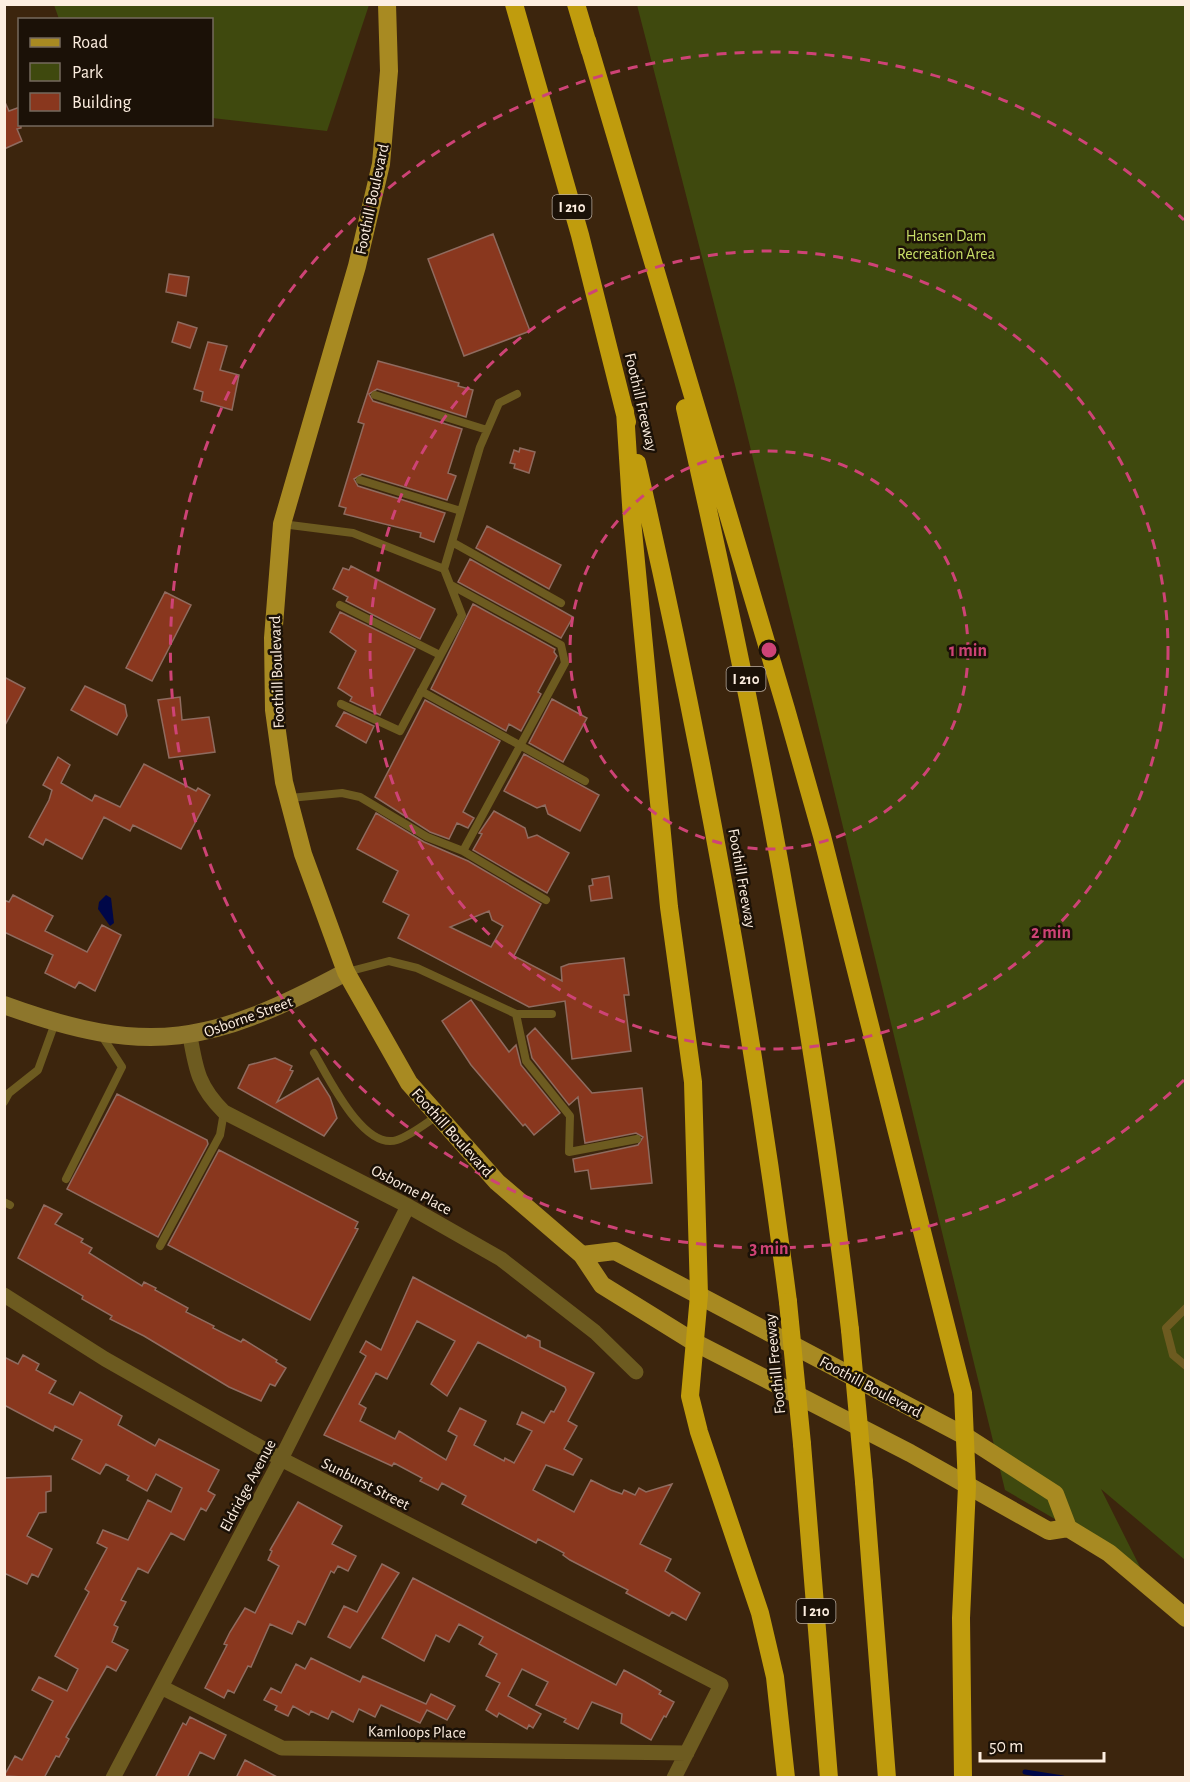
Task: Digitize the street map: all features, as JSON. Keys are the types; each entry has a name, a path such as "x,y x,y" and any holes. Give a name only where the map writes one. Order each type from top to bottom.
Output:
{"highway":[{"name":"Foothill Freeway","path":"514,4 580,235 625,411 685,677 726,888 754,1058 788,1302 829,1778"},
{"name":"I 210","path":"576,4 661,310 746,676 810,1026 850,1330 887,1778"},
{"path":"587,40 822,836 963,1393 967,1486 961,1618 963,1778"},
{"path":"625,411 632,520 669,907 693,1082 699,1295 690,1396 699,1432 760,1613 775,1677 786,1778"}],"main road":[{"name":"Foothill Boulevard","path":"387,4 389,71 387,117 375,193 282,524 273,648 274,710 288,798 303,854 346,972 409,1083 497,1182 582,1255 602,1285 694,1341 910,1453 1048,1531 1068,1528"},
{"name":"Osborne Street","path":"4,1005 56,1023 101,1034 148,1039 190,1036 227,1027 292,1001 346,972"},
{"name":"Foothill Boulevard","path":"582,1255 615,1251 965,1436 1055,1494 1068,1528 1117,1559 1185,1618"}],"street":[{"name":"Osborne Place","path":"190,1036 197,1073 206,1094 224,1112 408,1206 501,1259 595,1332 636,1372"},
{"name":"Eldridge Avenue","path":"113,1778 281,1459 408,1206"},
{"name":"Sunburst Street","path":"4,1295 105,1359 281,1459 721,1685 687,1753"},
{"name":"Kamloops Place","path":"160,1687 282,1748 687,1753"},
{"path":"674,1778 687,1753"}],"lane":[{"path":"341,704 400,731 462,615 444,569 487,429 499,403 517,394"},
{"path":"375,395 487,429"},
{"path":"360,480 461,511"},
{"path":"282,524 353,533 444,569"},
{"path":"452,542 561,603"},
{"path":"451,585 561,645 565,663 463,851"},
{"path":"340,605 440,655"},
{"path":"421,691 585,781"},
{"path":"288,798 342,793 360,797 427,837 463,851 546,900"},
{"path":"346,972 389,961 417,968 516,1014 552,1014"},
{"path":"516,1014 526,1060 570,1116 569,1152 637,1139"},
{"path":"4,1102 9,1093 38,1070 56,1023"},
{"path":"66,1179 122,1067 101,1034"},
{"path":"314,1053 354,1118 374,1137 389,1142 398,1140 437,1116"},
{"path":"160,1246 220,1135 224,1112"},
{"path":"1185,1308 1166,1328 1173,1355 1185,1366"}],"green space":[{"path":"54,4 369,5 327,131 213,118 213,18 59,18"},
{"name":"Hansen Dam Recreation Area","path":"637,5 1185,5 1185,1560 1101,1489 1141,1569 1005,1490 735,385"}],"shaded area":[{"path":"106,895 111,898 114,923 110,926 98,909 99,902"}],"building":[{"path":"4,100 9,111 18,108 18,126 21,128 17,129 22,141 4,149"},
{"path":"493,234 530,331 464,356 428,259"},
{"path":"169,274 189,277 186,296 166,292"},
{"path":"178,322 197,328 190,348 172,342"},
{"path":"208,342 227,346 220,370 239,375 232,410 201,401 203,392 194,389"},
{"path":"378,361 459,383 458,386 473,390 466,417 377,389 369,394 373,401 462,429 448,473 456,476 447,500 362,474 354,479 358,486 445,513 434,542 420,537 421,533 344,514 346,508 339,506 364,424 358,422"},
{"path":"520,448 535,452 529,473 514,468 515,464 510,463 514,450 519,452"},
{"path":"487,526 561,565 549,589 476,548"},
{"path":"470,559 573,617 561,638 458,582"},
{"path":"351,566 435,609 420,639 346,601 348,597 333,589 343,568 349,570"},
{"path":"165,592 191,605 152,681 126,668"},
{"path":"473,604 555,649 557,656 538,692 541,694 521,731 509,724 506,731 431,689"},
{"path":"340,612 415,649 380,715 350,701 352,697 338,688 356,651 330,632"},
{"path":"4,677 25,688 4,727"},
{"path":"85,686 125,705 127,716 117,735 71,710"},
{"path":"180,697 182,720 209,717 215,752 169,758 158,700"},
{"path":"552,699 587,718 563,762 529,743"},
{"path":"425,700 500,741 463,812 474,818 468,828 457,823 449,839 430,832 375,797"},
{"path":"344,712 374,726 366,743 336,726"},
{"path":"524,754 599,795 580,831 548,814 545,805 537,808 504,791"},
{"path":"58,757 70,765 61,783 92,801 95,795 120,807 144,764 196,791 198,788 210,795 181,849 133,825 130,831 104,817 82,859 46,839 43,845 29,837 49,800 52,790 43,785"},
{"path":"494,811 525,828 528,838 537,835 569,853 547,893 473,850 482,834 479,833"},
{"path":"376,813 424,842 468,861 541,904 514,956 562,981 561,967 569,964 624,958 629,995 624,995 631,1051 572,1059 565,1001 529,1007 398,938 409,915 383,902 398,871 357,849","holes":["489,911 492,920 503,926 491,947 450,927"]},
{"path":"609,876 612,898 591,901 589,886 593,885 592,879"},
{"path":"13,895 53,916 45,931 87,952 102,925 121,935 95,991 79,982 75,988 45,973 53,955 4,932 4,900 9,902"},
{"path":"471,1000 509,1052 516,1045 521,1065 560,1113 534,1135 525,1124 523,1126 471,1065 442,1021"},
{"path":"535,1028 592,1093 642,1088 652,1183 591,1189 588,1170 575,1172 573,1159 638,1145 643,1137 636,1133 585,1143 578,1097 569,1105 532,1058 527,1036"},
{"path":"275,1058 292,1066 290,1070 293,1071 277,1102 318,1078 330,1097 337,1118 324,1136 238,1088 249,1065"},
{"path":"117,1094 207,1140 208,1144 158,1237 67,1189"},
{"path":"219,1150 358,1222 355,1228 358,1229 310,1320 168,1245"},
{"path":"44,1205 62,1214 55,1224 83,1239 81,1242 92,1248 89,1253 142,1286 144,1282 156,1288 155,1290 188,1308 186,1312 214,1326 213,1328 241,1342 243,1339 277,1360 276,1362 286,1368 275,1386 270,1384 261,1401 229,1387 144,1336 110,1319 112,1316 82,1299 83,1296 18,1258"},
{"path":"413,1277 526,1338 528,1335 540,1341 540,1347 594,1373 568,1421 577,1426 564,1449 582,1459 573,1475 546,1465 533,1490 574,1512 591,1480 622,1494 624,1490 635,1495 639,1488 646,1492 672,1484 640,1544 671,1559 665,1571 700,1593 686,1620 672,1612 669,1616 626,1593 628,1590 570,1560 563,1555 564,1553 538,1539 536,1543 462,1504 466,1496 442,1483 438,1490 420,1481 422,1478 394,1463 392,1466 324,1435 366,1356 360,1352 366,1341 381,1350","holes":["417,1321 455,1341 431,1384 447,1396 478,1342 565,1387 566,1390 554,1412 551,1411 544,1423 522,1412 517,1424 532,1431 514,1463 505,1458 504,1461 474,1445 486,1421 460,1408 448,1431 457,1436 446,1460 399,1431 395,1439 360,1421 366,1408 359,1404 376,1373 387,1379"]},
{"path":"23,1355 39,1364 36,1370 56,1381 49,1393 73,1405 80,1392 122,1416 118,1425 155,1446 159,1439 219,1470 208,1491 215,1495 206,1511 201,1508 184,1540 171,1533 148,1573 138,1568 121,1600 126,1602 114,1625 118,1627 112,1642 128,1650 116,1671 107,1666 66,1737 69,1739 59,1757 56,1756 44,1778 4,1776 15,1756 22,1760 53,1701 32,1690 39,1677 67,1691 78,1669 55,1656 89,1592 85,1589 107,1548 97,1543 103,1530 128,1540 148,1500 171,1512 182,1488 156,1474 147,1491 127,1480 129,1476 106,1464 100,1474 72,1459 82,1440 55,1426 53,1431 4,1405 4,1357 18,1364"},
{"path":"51,1476 51,1491 46,1492 46,1512 39,1513 27,1536 52,1549 38,1577 32,1574 27,1584 4,1573 4,1478"},
{"path":"298,1502 342,1526 332,1544 356,1556 348,1571 338,1566 334,1573 331,1571 305,1625 298,1621 292,1634 270,1624 251,1667 248,1666 234,1693 228,1690 224,1698 205,1688 227,1645 224,1644 230,1632 245,1608 255,1613 279,1566 268,1560 272,1551 270,1550"},
{"path":"382,1564 399,1573 350,1648 328,1637 344,1606 357,1612"},
{"path":"413,1578 616,1685 624,1670 661,1691 659,1694 674,1702 651,1740 621,1723 622,1714 592,1702 578,1729 564,1722 566,1719 536,1705 548,1682 522,1669 508,1696 541,1714 533,1728 529,1725 527,1729 499,1713 497,1717 486,1710 500,1683 486,1676 497,1654 479,1644 483,1637 459,1624 449,1642 436,1635 424,1661 382,1638"},
{"path":"311,1658 360,1682 363,1676 426,1704 431,1694 455,1706 447,1720 427,1710 420,1723 381,1705 375,1717 359,1709 353,1722 332,1711 328,1719 311,1711 309,1715 293,1706 288,1716 275,1710 277,1706 264,1700 271,1688 281,1693 296,1664 305,1669"},
{"path":"190,1717 226,1735 214,1759 200,1752 187,1778 155,1778 183,1723 186,1725"},
{"path":"245,1760 279,1778 236,1778"}],"waterway":[{"path":"1025,1772 1063,1778"}]}
